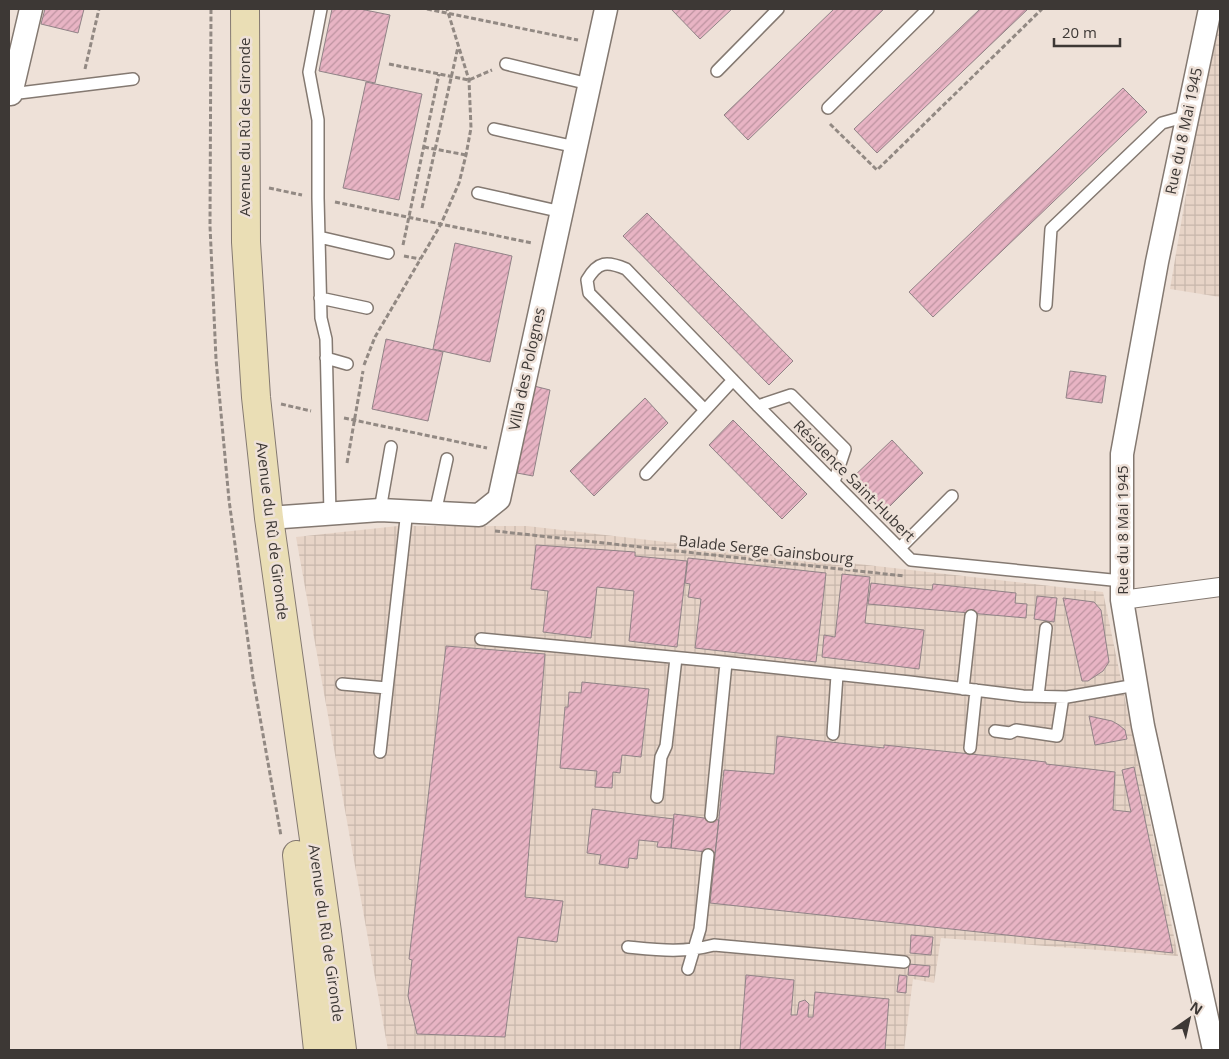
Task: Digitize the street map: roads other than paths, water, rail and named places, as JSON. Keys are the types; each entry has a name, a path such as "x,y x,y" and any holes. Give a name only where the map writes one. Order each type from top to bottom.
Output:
{"main road":[{"name":"Avenue du Rû de Gironde","path":"230,9 230,242 245,450 264,619 300,878 318,1050"},
{"name":"Avenue du Rû de Gironde","path":"245,9 246,242 256,397 269,518 342,1050"}],"street":[{"path":"10,94 31,9"},
{"name":"Villa des Polognes","path":"269,518 380,510 479,515 499,499 606,9"},
{"name":"Rue du 8 Mai 1945","path":"1210,9 1157,262 1122,454 1122,590 1143,726 1214,1050"},
{"path":"1122,590 1220,587"}],"lane":[{"path":"321,9 309,72 318,120 320,298 321,318 326,339 330,514"},
{"path":"716,71 778,9"},
{"path":"828,108 928,9"},
{"path":"506,64 590,84"},
{"path":"10,94 133,79"},
{"path":"1046,304 1051,229 1162,122 1187,116"},
{"path":"494,128 576,147"},
{"path":"478,193 562,212"},
{"path":"319,237 388,252"},
{"name":"Résidence Saint-Hubert","path":"705,410 589,293 587,280 592,271 601,264 614,264 626,269 758,406 911,560 1122,590"},
{"path":"320,298 367,308"},
{"path":"326,358 347,364"},
{"path":"646,474 733,380"},
{"path":"758,406 791,395 845,449 834,482"},
{"path":"380,510 391,447"},
{"path":"435,513 446,459"},
{"path":"900,548 952,496"},
{"path":"380,752 408,510"},
{"path":"963,689 971,616"},
{"path":"1038,696 1046,628"},
{"path":"481,639 1038,696 1063,697 1136,685"},
{"path":"656,797 660,757 666,746 676,658"},
{"path":"711,816 726,663"},
{"path":"833,734 837,675"},
{"path":"342,684 387,688"},
{"path":"970,748 976,690"},
{"path":"994,731 1010,732 1016,730 1057,736 1063,697"},
{"path":"688,969 700,929 708,855"},
{"path":"628,947 666,951 694,950 714,945 904,962"}]}
